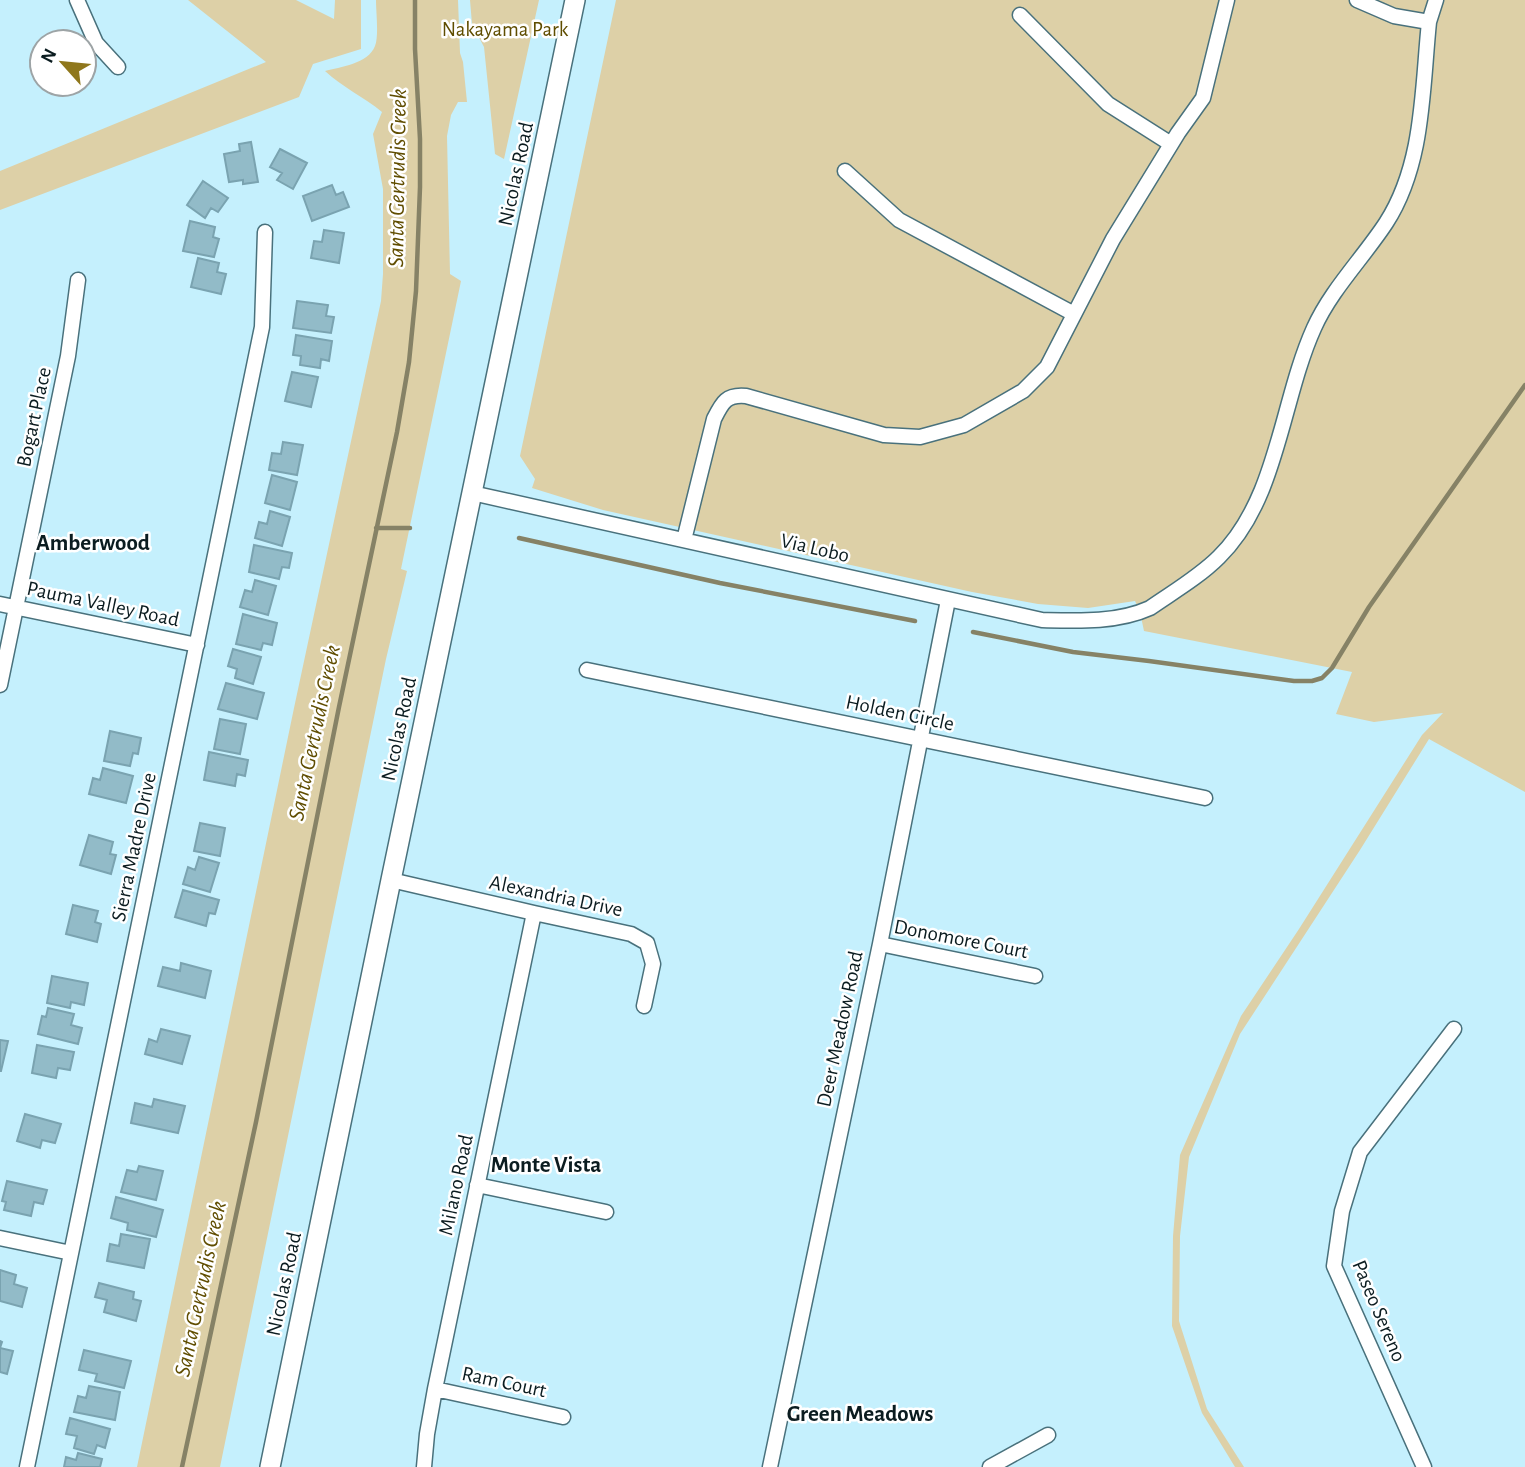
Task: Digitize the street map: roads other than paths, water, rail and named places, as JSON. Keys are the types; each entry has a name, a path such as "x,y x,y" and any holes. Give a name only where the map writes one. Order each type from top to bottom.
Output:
{"main road":[{"name":"Nicolas Road","path":"270,1467 575,0"}],"street":[{"path":"77,0 96,43 118,67"},
{"path":"684,540 714,419 722,403 735,395 884,435 920,437 964,425 1023,391 1047,367 1113,239 1171,144 1203,98 1227,0"},
{"path":"1357,0 1394,16 1429,22"},
{"name":"Via Lobo","path":"472,493 1042,620 1112,618 1150,608 1218,558 1241,530 1261,494 1299,366 1315,326 1387,222 1406,183 1416,148 1429,22 1436,0"},
{"path":"1020,15 1108,104 1171,144"},
{"path":"845,171 899,220 1074,314"},
{"name":"Sierra Madre Drive","path":"27,1467 262,327 265,232"},
{"name":"Bogart Place","path":"0,685 68,356 78,280"},
{"name":"Deer Meadow Road","path":"770,1467 880,944 948,600"},
{"name":"Pauma Valley Road","path":"0,604 197,645"},
{"name":"Holden Circle","path":"587,670 1205,798"},
{"name":"Alexandria Drive","path":"391,880 631,934 647,943 653,964 644,1006"},
{"name":"Milano Road","path":"424,1467 426,1434 534,913"},
{"name":"Donomore Court","path":"880,944 1035,975"},
{"name":"Paseo Sereno","path":"1424,1467 1334,1266 1342,1211 1360,1152 1454,1029"},
{"path":"477,1185 606,1212"},
{"path":"0,1238 71,1253"},
{"name":"Ram Court","path":"435,1389 563,1417"},
{"path":"990,1467 1048,1435"}],"waterway":[{"name":"Santa Gertrudis Creek","path":"182,1467 256,1122 409,362 416,291 420,187 415,0"},
{"path":"973,632 1073,652 1294,681 1322,678 1332,668 1369,607 1525,385"},
{"path":"376,528 410,528"},
{"path":"519,538 720,583 915,621"}],"district":[{"name":"Amberwood","path":"93,543"},
{"name":"Monte Vista","path":"546,1165"},
{"name":"Green Meadows","path":"860,1414"}],"park label":[{"name":"Nakayama Park","path":"505,29"}]}
